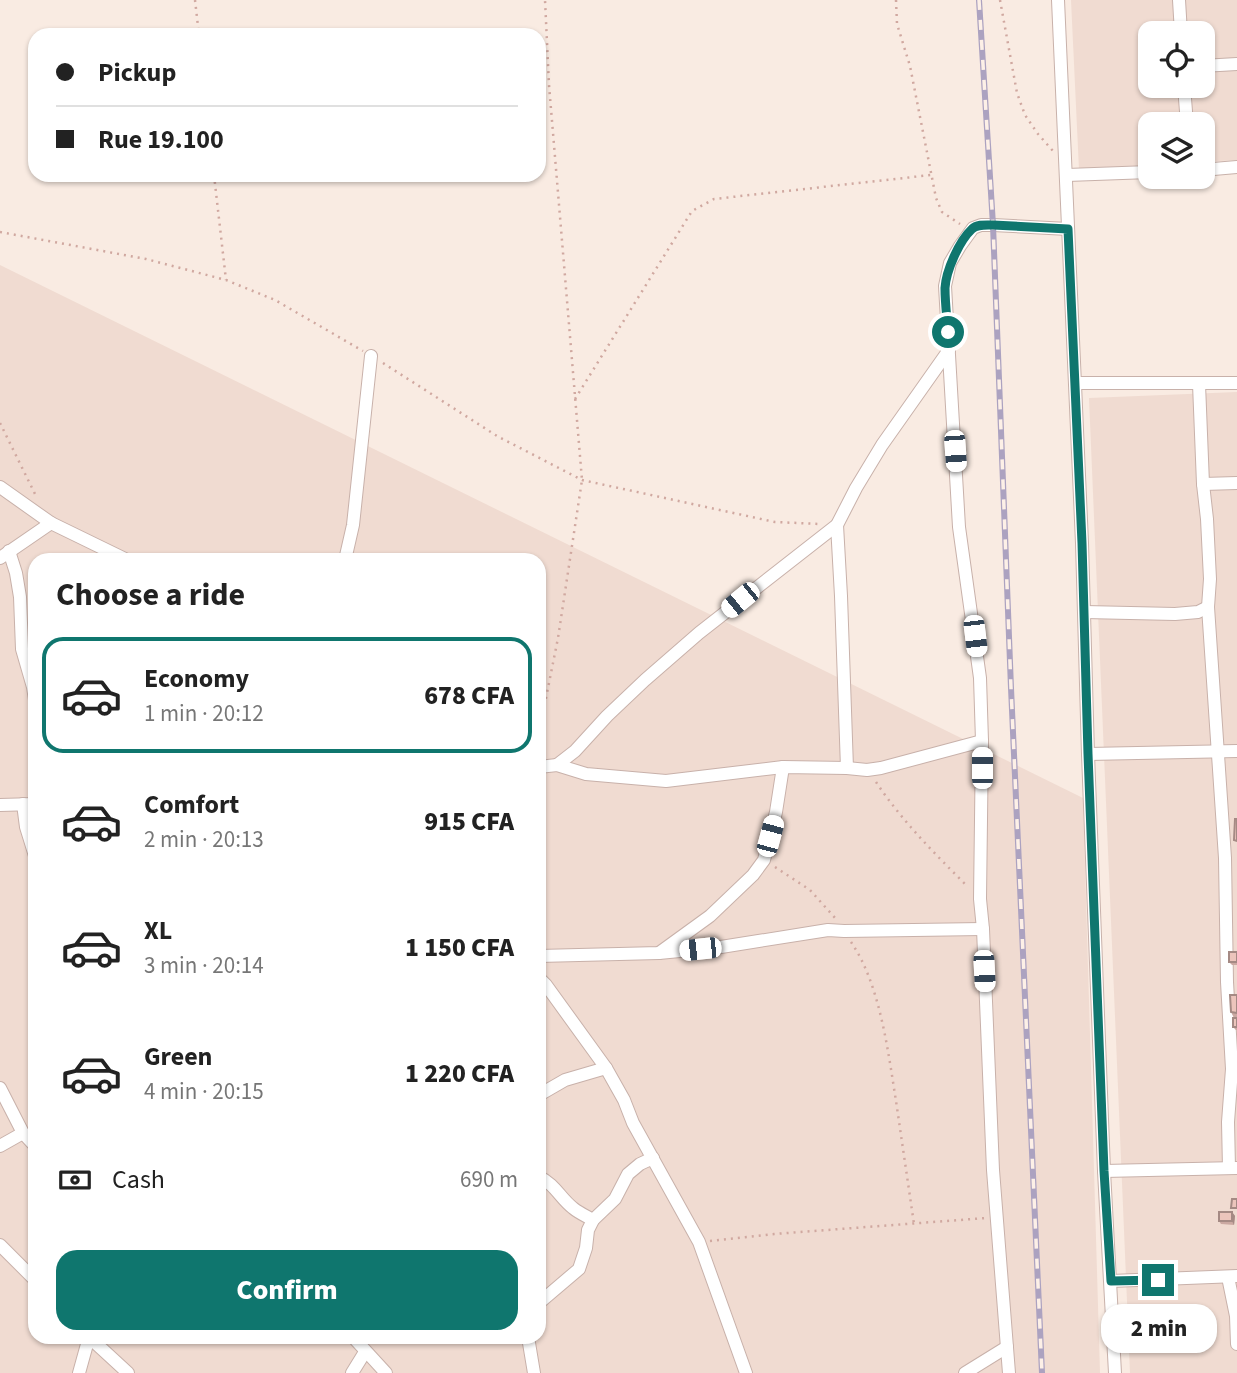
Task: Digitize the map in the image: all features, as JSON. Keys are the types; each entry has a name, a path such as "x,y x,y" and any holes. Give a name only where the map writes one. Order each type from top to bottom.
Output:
{"street":[{"path":"1059,0 1085,612 1104,1171 1115,1373"},
{"path":"1179,0 1180,21"},
{"path":"1215,65 1237,64"},
{"path":"1215,169 1237,167"},
{"path":"1066,171 1138,172"},
{"path":"1009,1373 989,1111 980,899 980,678 959,527 945,286 950,263 973,228 993,225 1068,229"},
{"path":"557,765 681,649 837,525 882,445 948,350"},
{"path":"347,553 353,525 371,356"},
{"path":"1075,383 1237,383"},
{"path":"1104,1171 1233,1168 1228,1122 1235,1069 1227,982 1225,858 1208,607 1210,579 1199,384"},
{"path":"1203,484 1237,483"},
{"path":"0,487 51,523 113,553"},
{"path":"28,668 22,649 16,573 4,554 51,523"},
{"path":"837,525 847,768"},
{"path":"1085,612 1175,614 1198,612 1208,607"},
{"path":"546,766 557,765 586,774 666,781 783,766 867,770 982,741"},
{"path":"1088,754 1237,751"},
{"path":"659,953 710,916 753,875 764,860 776,812 783,766"},
{"path":"0,805 28,804"},
{"path":"28,812 28,833"},
{"path":"546,956 659,953 721,947 811,931 983,929"},
{"path":"546,990 606,1068 633,1123 699,1242 746,1373"},
{"path":"546,1091 565,1080 606,1068"},
{"path":"0,1088 28,1138"},
{"path":"0,1146 23,1133"},
{"path":"546,1297 579,1269 593,1220 614,1199 628,1174 653,1158"},
{"path":"546,1180 573,1208 593,1220"},
{"path":"0,1245 28,1273"},
{"path":"1111,1281 1233,1277 1237,1344"},
{"path":"79,1373 87,1344"},
{"path":"97,1344 128,1373"},
{"path":"359,1344 386,1373"},
{"path":"529,1344 534,1373"},
{"path":"965,1373 1007,1347"},
{"path":"352,1373 365,1352"}],"path":[{"path":"195,0 198,28"},
{"path":"545,0 549,85 582,480 546,698"},
{"path":"896,0 897,24 910,66 936,198 942,212 955,222 973,228"},
{"path":"1000,0 1017,93 1025,115 1066,171"},
{"path":"575,399 692,211 713,199 932,175"},
{"path":"215,182 226,280"},
{"path":"0,232 146,259 226,280 275,300 371,356 497,436 582,480 775,522 837,525"},
{"path":"0,423 38,500"},
{"path":"867,770 889,802 980,899"},
{"path":"764,860 810,890 835,917 861,957 873,989 888,1050 914,1224"},
{"path":"699,1242 996,1218"}],"shaded area":[{"path":"1071,0 1237,0 1237,160 1215,161 1215,112 1138,112 1138,166 1079,170"},
{"path":"0,265 1083,798 1100,1373 0,1373"},
{"path":"1237,392 1237,1373 1130,1373 1089,398"}],"building":[{"path":"1237,819 1237,841 1234,840"},
{"path":"1229,952 1237,952 1237,962 1229,962"},
{"path":"1230,995 1237,995 1237,1013 1231,1012"},
{"path":"1233,1018 1237,1018 1237,1027 1233,1027"},
{"path":"1232,1199 1237,1199 1237,1208 1231,1208"},
{"path":"1219,1212 1232,1212 1232,1221 1219,1221"}],"railway":[{"path":"979,0 993,225 1042,1373"}],"route":[{"path":"948,332 945,286 950,263 973,228 993,225 1068,229 1085,612 1104,1171 1111,1281 1158,1280"}]}
